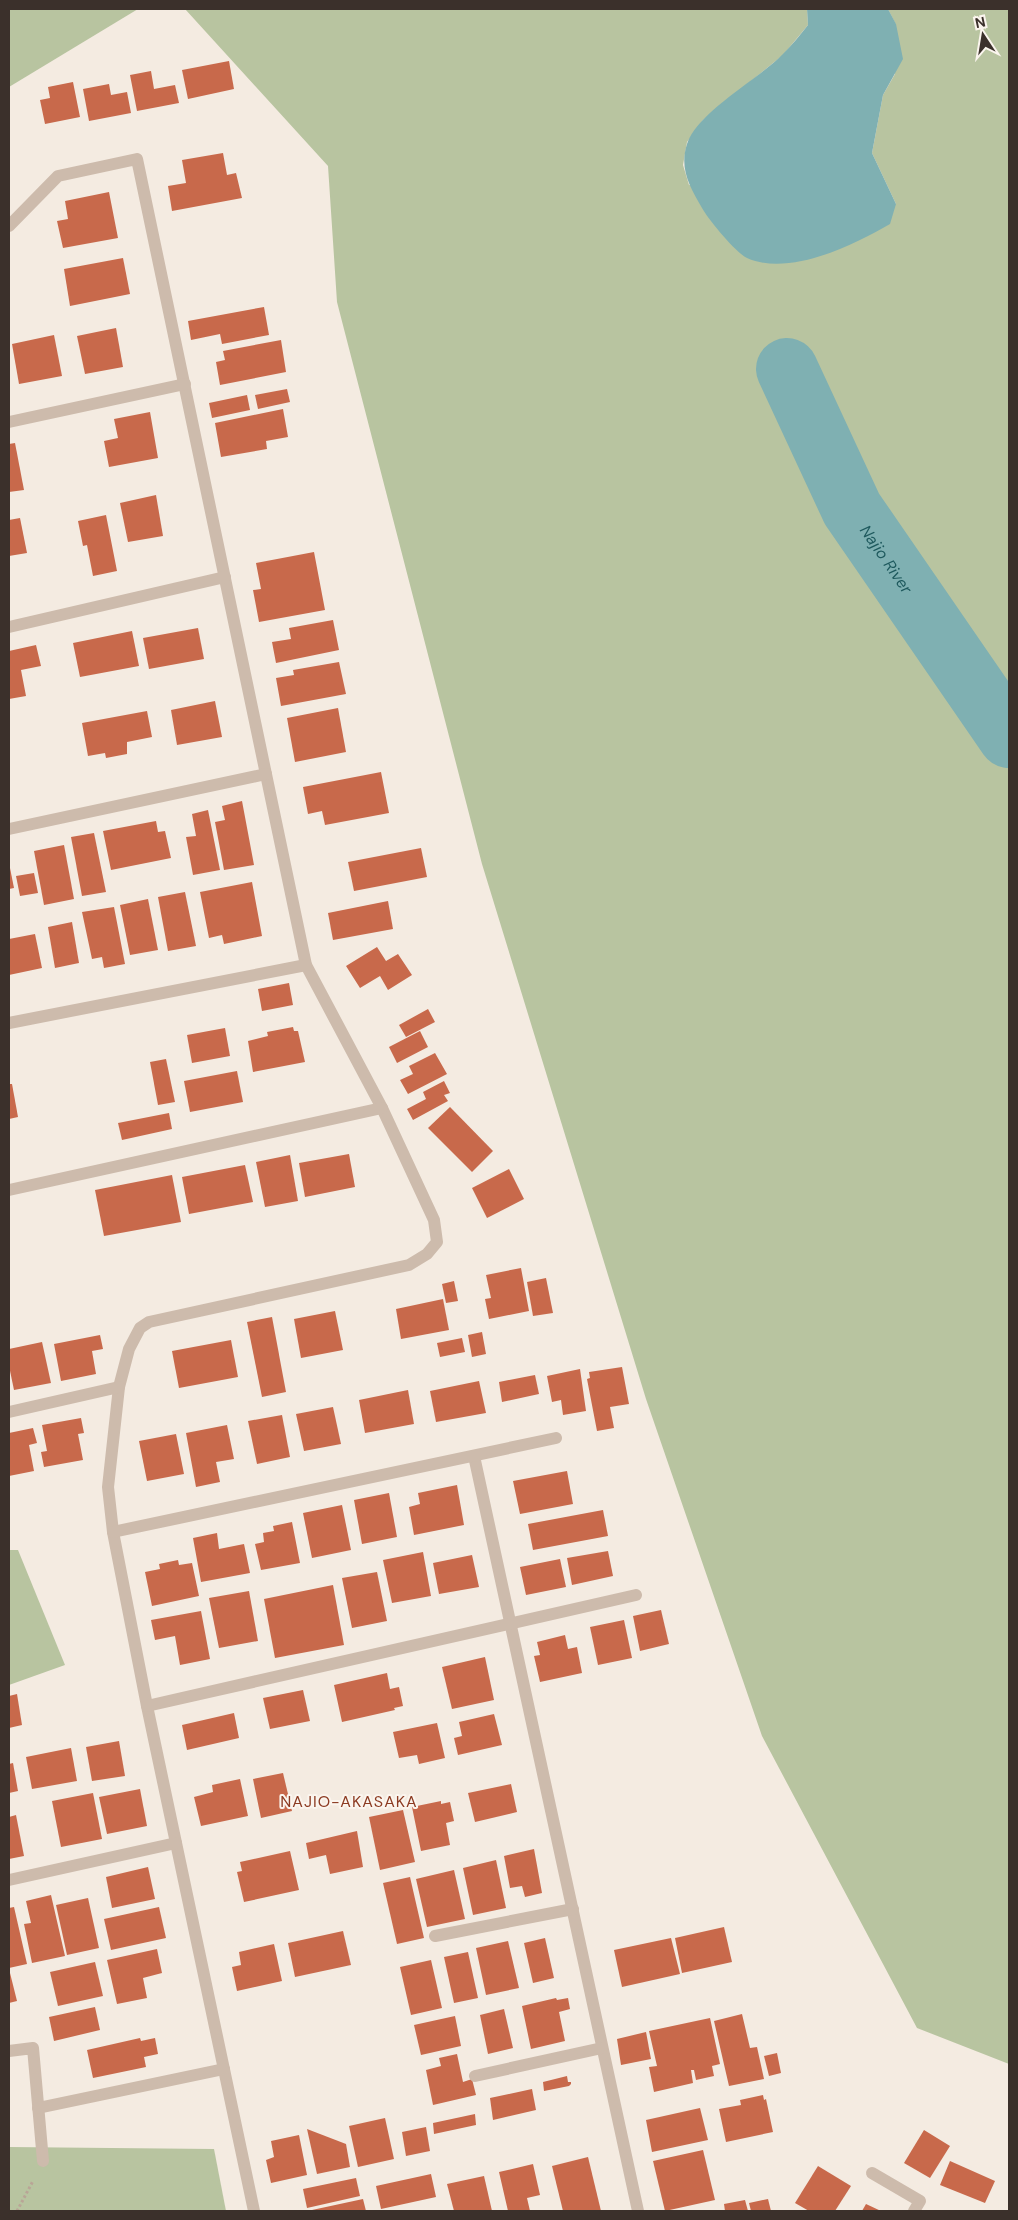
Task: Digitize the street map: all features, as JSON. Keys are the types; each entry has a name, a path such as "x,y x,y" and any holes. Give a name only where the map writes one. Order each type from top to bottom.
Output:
{"street":[{"path":"9,226 58,176 137,158 306,965 382,1108 434,1220 437,1242 427,1254 409,1265 149,1322 140,1328 129,1349 120,1387 108,1487 113,1532 147,1706 254,2211"},
{"path":"9,422 185,384"},
{"path":"9,627 225,577"},
{"path":"9,829 266,774"},
{"path":"9,1023 306,965"},
{"path":"9,1190 382,1108"},
{"path":"9,1412 120,1387"},
{"path":"113,1532 556,1438"},
{"path":"474,1456 638,2211"},
{"path":"147,1706 636,1595"},
{"path":"9,1880 176,1843"},
{"path":"435,1936 573,1909"},
{"path":"9,2051 33,2048 43,2161"},
{"path":"475,2076 602,2048"},
{"path":"38,2108 224,2069"},
{"path":"872,2174 920,2201 914,2211"}],"path":[{"path":"17,2211 43,2161"}],"green space":[{"path":"9,9 138,9 9,87"},
{"path":"185,9 807,9 808,25 783,55 703,120 687,142 683,165 689,185 896,204 872,153 883,95 895,74 896,25 888,9 1009,9 1009,2064 917,2028 762,1736 646,1399 482,864 337,302 328,166"},
{"path":"9,1550 18,1550 65,1665 9,1685"},
{"path":"9,2147 214,2149 226,2211 9,2211"}],"water":[{"path":"807,9 888,9 896,24 903,59 883,95 872,153 896,204 890,224 858,241 821,256 801,261 782,264 764,263 747,258 736,250 705,213 693,193 687,178 684,162 685,153 693,132 703,120 715,108 772,64 796,40 808,25"}],"building":[{"path":"229,61 234,89 188,99 182,70"},
{"path":"151,71 154,89 175,85 179,103 137,111 130,75"},
{"path":"73,82 80,117 45,124 40,100 50,98 48,87"},
{"path":"109,84 111,95 127,92 131,113 89,121 83,89"},
{"path":"223,153 227,175 236,173 242,198 172,211 168,186 186,183 182,160"},
{"path":"109,192 118,238 63,248 57,221 68,219 65,201"},
{"path":"123,258 130,294 70,306 64,269"},
{"path":"264,307 269,335 222,344 220,334 191,340 188,321"},
{"path":"116,328 123,367 85,374 77,336"},
{"path":"54,335 62,376 19,384 12,344"},
{"path":"281,340 286,372 220,385 216,362 225,360 223,351"},
{"path":"287,389 290,402 258,409 255,395"},
{"path":"247,395 250,410 212,418 209,403"},
{"path":"283,409 288,437 266,441 267,449 221,457 215,423"},
{"path":"150,412 158,458 109,467 104,441 118,438 114,419"},
{"path":"15,443 24,490 9,492 9,444"},
{"path":"156,495 163,536 128,542 120,503"},
{"path":"106,515 117,571 93,576 87,545 83,546 78,521"},
{"path":"20,518 27,553 9,556 9,520"},
{"path":"314,552 325,610 259,622 253,590 261,589 256,563"},
{"path":"333,620 339,650 276,663 272,642 291,639 289,628"},
{"path":"198,628 204,659 149,669 143,638"},
{"path":"132,631 139,666 80,677 73,643"},
{"path":"36,645 41,666 21,670 26,696 9,699 9,651"},
{"path":"339,662 346,694 281,706 276,678 294,675 293,670"},
{"path":"215,701 222,737 177,745 171,710"},
{"path":"338,708 346,752 295,762 287,718"},
{"path":"147,711 152,737 127,742 127,754 106,758 105,753 88,756 82,723"},
{"path":"381,772 389,813 325,825 322,811 308,814 303,787"},
{"path":"242,801 254,865 224,870 215,822 225,820 222,806"},
{"path":"208,810 220,870 193,875 186,837 196,836 192,814"},
{"path":"156,821 158,832 165,831 171,858 111,870 103,831"},
{"path":"94,833 106,892 82,896 71,837"},
{"path":"64,845 74,899 44,905 34,851"},
{"path":"421,848 427,877 354,891 348,862"},
{"path":"9,863 14,888 9,889"},
{"path":"34,873 38,893 20,896 16,876"},
{"path":"252,882 262,936 224,944 222,935 209,938 200,892"},
{"path":"185,892 196,946 168,951 158,897"},
{"path":"148,899 158,950 130,955 120,905"},
{"path":"388,901 393,929 333,940 328,913"},
{"path":"114,907 125,964 104,968 102,957 92,959 82,912"},
{"path":"72,922 79,963 55,968 48,927"},
{"path":"35,934 42,968 9,975 9,939"},
{"path":"377,947 386,961 398,954 412,975 388,990 380,976 360,988 346,966"},
{"path":"289,983 293,1005 262,1011 258,989"},
{"path":"428,1009 435,1022 406,1037 399,1025"},
{"path":"293,1027 294,1031 298,1031 305,1062 253,1072 248,1041 268,1036 267,1032"},
{"path":"225,1028 230,1056 192,1063 187,1035"},
{"path":"420,1031 428,1047 397,1063 389,1047"},
{"path":"435,1053 447,1074 408,1094 400,1080 413,1074 409,1066"},
{"path":"166,1059 175,1102 158,1105 150,1062"},
{"path":"237,1071 243,1102 190,1112 184,1081"},
{"path":"444,1081 450,1093 444,1095 448,1101 413,1120 407,1109 426,1099 423,1092"},
{"path":"9,1084 12,1084 18,1117 9,1119"},
{"path":"450,1107 493,1151 472,1172 428,1128"},
{"path":"169,1113 172,1129 122,1140 118,1123"},
{"path":"349,1154 355,1187 305,1197 299,1163"},
{"path":"290,1155 298,1201 265,1207 256,1162"},
{"path":"245,1165 253,1202 189,1214 182,1177"},
{"path":"509,1169 524,1199 487,1218 472,1188"},
{"path":"172,1175 181,1222 104,1236 95,1190"},
{"path":"521,1268 529,1311 489,1319 485,1299 491,1298 486,1275"},
{"path":"546,1278 553,1313 533,1316 527,1282"},
{"path":"454,1281 458,1301 446,1303 442,1284"},
{"path":"443,1299 449,1330 401,1339 396,1309"},
{"path":"335,1311 343,1350 301,1358 294,1319"},
{"path":"272,1317 286,1392 262,1397 247,1322"},
{"path":"482,1332 486,1354 472,1357 468,1335"},
{"path":"100,1335 103,1349 92,1351 96,1374 61,1381 54,1344"},
{"path":"462,1338 465,1352 440,1357 437,1343"},
{"path":"231,1340 238,1377 179,1388 172,1351"},
{"path":"42,1342 51,1383 14,1390 9,1366 9,1349"},
{"path":"622,1367 629,1404 610,1407 614,1428 597,1431 587,1379 590,1378 589,1372"},
{"path":"580,1369 586,1411 563,1415 561,1400 552,1402 547,1376"},
{"path":"535,1375 539,1394 502,1402 499,1382"},
{"path":"479,1381 486,1413 436,1422 430,1391"},
{"path":"408,1390 414,1424 365,1433 359,1400"},
{"path":"333,1407 341,1444 304,1451 296,1414"},
{"path":"282,1415 290,1457 257,1464 248,1421"},
{"path":"81,1418 84,1433 78,1434 83,1460 44,1467 41,1452 47,1451 42,1425"},
{"path":"227,1425 234,1459 216,1462 220,1482 196,1487 186,1433"},
{"path":"33,1428 37,1443 29,1445 34,1471 9,1476 9,1433"},
{"path":"176,1434 184,1474 147,1481 139,1441"},
{"path":"567,1471 573,1504 520,1514 513,1481"},
{"path":"457,1485 464,1525 414,1535 409,1507 420,1504 418,1493"},
{"path":"389,1493 397,1537 362,1544 354,1500"},
{"path":"342,1505 351,1550 312,1558 303,1513"},
{"path":"603,1510 608,1536 533,1550 528,1524"},
{"path":"292,1522 300,1563 261,1570 255,1544 264,1542 263,1533 274,1531 273,1526"},
{"path":"217,1533 219,1549 244,1544 250,1573 201,1582 193,1538"},
{"path":"608,1551 613,1576 572,1585 567,1558"},
{"path":"423,1552 431,1596 392,1603 383,1560"},
{"path":"472,1555 479,1587 439,1594 433,1563"},
{"path":"560,1559 566,1587 526,1595 520,1567"},
{"path":"178,1560 179,1565 192,1563 199,1596 152,1606 145,1572 160,1569 159,1564"},
{"path":"377,1572 387,1621 352,1628 342,1578"},
{"path":"333,1585 344,1645 275,1658 264,1599"},
{"path":"249,1591 258,1641 219,1648 209,1598"},
{"path":"661,1610 669,1644 640,1651 633,1616"},
{"path":"201,1611 210,1659 180,1665 175,1636 155,1640 151,1620"},
{"path":"624,1620 632,1658 598,1665 590,1627"},
{"path":"565,1635 568,1649 577,1647 582,1673 540,1682 534,1656 540,1655 537,1642"},
{"path":"485,1657 494,1700 452,1709 442,1667"},
{"path":"387,1673 390,1689 399,1687 403,1706 394,1708 395,1710 342,1722 334,1685"},
{"path":"303,1690 310,1721 270,1729 263,1698"},
{"path":"17,1694 22,1725 9,1728 9,1696"},
{"path":"234,1713 239,1738 187,1750 182,1725"},
{"path":"494,1714 502,1745 458,1755 454,1738 462,1736 459,1722"},
{"path":"437,1723 445,1758 419,1764 417,1755 399,1758 393,1732"},
{"path":"119,1741 125,1776 92,1781 86,1747"},
{"path":"71,1748 77,1781 32,1789 26,1757"},
{"path":"13,1763 18,1791 9,1793 9,1764"},
{"path":"283,1773 292,1811 261,1818 253,1779"},
{"path":"240,1779 248,1816 201,1826 194,1797 213,1792 212,1785"},
{"path":"511,1784 517,1812 475,1822 468,1793"},
{"path":"140,1789 147,1826 107,1834 99,1797"},
{"path":"93,1793 102,1839 61,1847 52,1801"},
{"path":"441,1801 441,1804 450,1802 454,1821 446,1823 450,1845 421,1851 412,1807"},
{"path":"403,1810 415,1862 380,1870 369,1817"},
{"path":"16,1815 24,1856 9,1859 9,1817"},
{"path":"357,1831 363,1867 330,1874 326,1855 309,1859 306,1843"},
{"path":"534,1849 542,1893 525,1897 522,1886 510,1888 504,1856"},
{"path":"290,1851 299,1890 244,1902 237,1872 242,1871 240,1862"},
{"path":"496,1860 506,1908 473,1915 463,1868"},
{"path":"148,1867 155,1899 112,1908 106,1877"},
{"path":"454,1870 465,1919 427,1927 416,1879"},
{"path":"410,1877 424,1938 397,1944 383,1883"},
{"path":"51,1895 65,1956 32,1963 24,1924 31,1923 26,1901"},
{"path":"88,1898 99,1948 67,1955 56,1905"},
{"path":"14,1907 27,1964 9,1968 9,1908"},
{"path":"159,1907 166,1938 111,1950 104,1919"},
{"path":"724,1927 732,1962 682,1973 675,1938"},
{"path":"343,1931 351,1965 295,1977 288,1943"},
{"path":"545,1938 554,1978 533,1983 524,1943"},
{"path":"671,1938 680,1974 622,1987 614,1950"},
{"path":"508,1941 519,1988 486,1995 476,1948"},
{"path":"274,1944 282,1981 237,1991 232,1967 241,1965 239,1952"},
{"path":"157,1949 162,1973 143,1978 147,1998 117,2004 107,1960"},
{"path":"468,1952 478,1998 454,2003 444,1957"},
{"path":"431,1960 442,2008 411,2015 400,1967"},
{"path":"95,1962 103,1996 58,2006 50,1972"},
{"path":"9,1973 17,2001 9,2003"},
{"path":"556,1998 557,2000 568,1998 570,2009 559,2012 565,2041 531,2049 522,2006"},
{"path":"95,2007 100,2030 54,2041 49,2017"},
{"path":"504,2009 513,2048 488,2054 480,2015"},
{"path":"742,2014 750,2048 757,2047 764,2079 729,2086 714,2021"},
{"path":"455,2016 461,2046 421,2055 414,2025"},
{"path":"710,2018 720,2064 712,2066 714,2076 696,2080 694,2070 691,2070 693,2083 654,2092 649,2067 657,2066 649,2031"},
{"path":"646,2032 651,2059 621,2065 617,2039"},
{"path":"140,2038 141,2041 155,2038 158,2054 144,2057 146,2067 93,2078 87,2050"},
{"path":"777,2053 781,2073 769,2076 764,2056"},
{"path":"457,2054 463,2082 472,2079 476,2095 433,2105 426,2070 441,2066 439,2058"},
{"path":"567,2076 568,2082 571,2082 569,2086 544,2091 543,2082"},
{"path":"532,2089 536,2110 493,2120 490,2098"},
{"path":"763,2095 764,2100 766,2099 773,2132 726,2142 719,2109 741,2105 740,2100"},
{"path":"700,2108 708,2140 652,2152 646,2120"},
{"path":"475,2114 476,2125 434,2134 433,2123"},
{"path":"385,2118 394,2159 358,2167 349,2126"},
{"path":"426,2127 430,2151 406,2156 402,2132"},
{"path":"307,2129 346,2144 350,2167 317,2174"},
{"path":"924,2130 950,2146 930,2178 904,2163"},
{"path":"299,2135 307,2175 271,2183 266,2160 274,2157 271,2141"},
{"path":"703,2150 715,2200 665,2211 653,2161"},
{"path":"588,2157 601,2211 563,2211 552,2166"},
{"path":"950,2161 995,2181 985,2203 940,2185"},
{"path":"533,2164 540,2195 527,2198 530,2211 508,2211 499,2172"},
{"path":"818,2166 851,2186 835,2211 809,2211 795,2203"},
{"path":"431,2174 436,2197 381,2209 376,2186"},
{"path":"484,2176 492,2211 454,2211 447,2184"},
{"path":"356,2178 360,2196 307,2208 303,2189"},
{"path":"363,2199 366,2211 312,2211 312,2210"},
{"path":"768,2199 771,2211 751,2211 749,2203"},
{"path":"745,2200 748,2211 725,2211 724,2204"},
{"path":"866,2204 881,2211 862,2211"}],"waterway":[{"name":"Najio River","path":"787,369 852,509 1009,737"}],"district":[{"name":"NAJIO-AKASAKA","path":"349,1801"}]}
